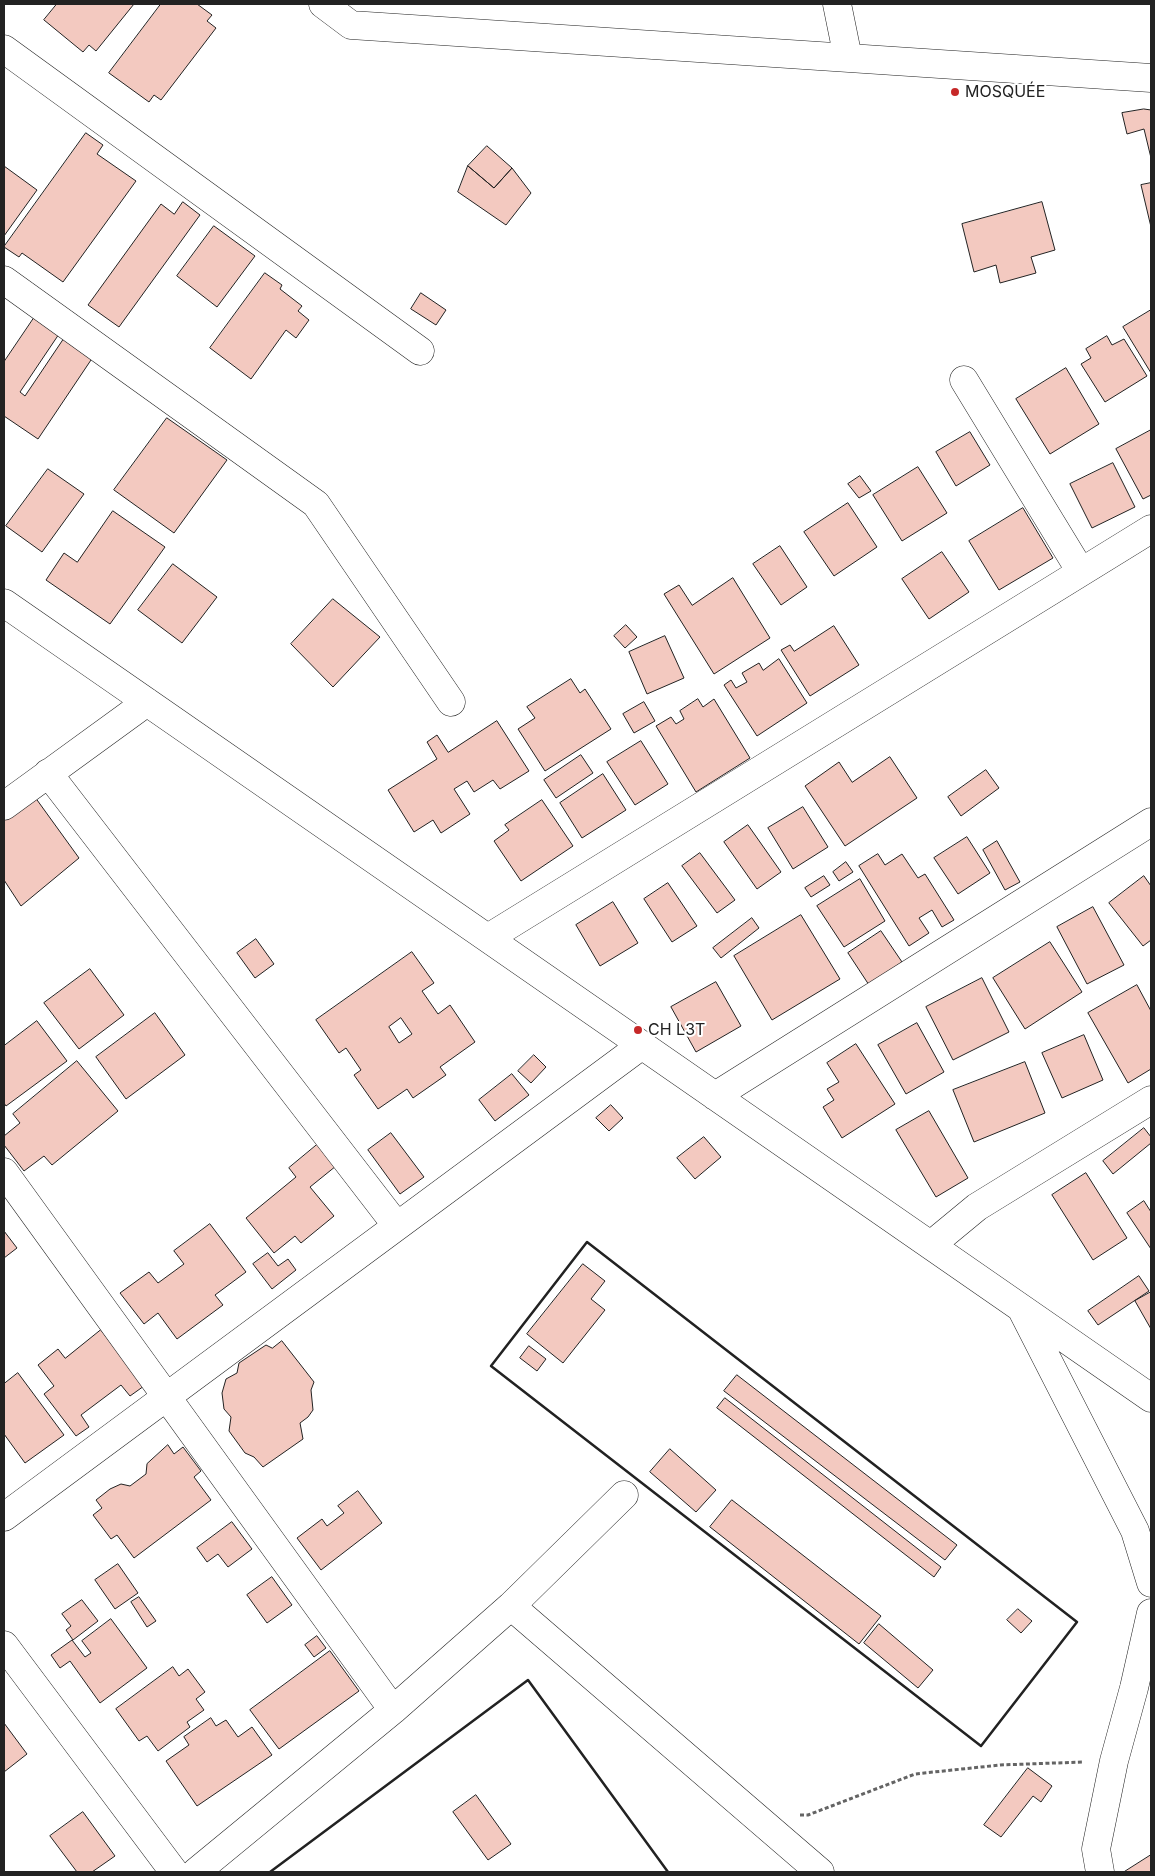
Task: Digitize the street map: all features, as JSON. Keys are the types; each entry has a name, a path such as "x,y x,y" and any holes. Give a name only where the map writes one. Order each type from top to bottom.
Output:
{"street":[{"path":"323,4 350,25 1151,78"},
{"path":"837,4 848,58"},
{"path":"4,49 420,351"},
{"path":"4,280 316,504 451,702"},
{"path":"964,380 1081,572"},
{"path":"488,938 1151,529"},
{"path":"4,603 1151,1398"},
{"path":"4,806 146,702"},
{"path":"48,774 397,1226"},
{"path":"715,1096 1151,822"},
{"path":"4,1517 642,1046"},
{"path":"931,1245 977,1207 1151,1100"},
{"path":"4,1172 393,1710"},
{"path":"1020,1307 1135,1531 1151,1583"},
{"path":"196,1872 393,1710 511,1606 624,1495"},
{"path":"511,1606 820,1872"},
{"path":"1100,1872 1096,1850 1114,1761 1134,1688 1151,1614"},
{"path":"4,1644 174,1872"}],"path":[{"path":"799,1815 808,1815 915,1774 1000,1765 1114,1761"}],"building":[{"path":"57,4 134,4 96,51 89,45 83,52 44,20"},
{"path":"161,4 197,4 212,15 207,21 216,28 161,100 154,95 149,102 109,73"},
{"path":"1144,109 1151,110 1151,158 1144,129 1127,134 1122,113"},
{"path":"86,133 103,145 97,154 136,181 63,282 22,253 19,257 4,247"},
{"path":"487,146 512,168 494,188 468,166"},
{"path":"4,166 37,190 4,236"},
{"path":"468,166 494,188 512,168 531,193 506,225 458,192"},
{"path":"1151,183 1151,227 1141,185"},
{"path":"183,202 200,215 119,327 88,305 161,204 174,214"},
{"path":"1042,202 1055,250 1031,257 1036,273 1000,283 996,265 974,272 962,224"},
{"path":"214,226 255,256 217,307 177,276"},
{"path":"265,273 282,285 280,289 302,306 298,311 309,320 296,338 286,330 251,379 210,348"},
{"path":"421,293 446,310 436,325 411,309"},
{"path":"1151,310 1151,373 1123,327"},
{"path":"34,318 59,334 20,392 25,396 64,338 93,357 38,439 4,416 4,362"},
{"path":"1107,336 1112,345 1124,339 1147,376 1105,402 1081,364 1091,358 1086,349"},
{"path":"1066,368 1099,424 1050,454 1016,399"},
{"path":"167,418 227,460 174,533 114,490"},
{"path":"1151,430 1151,495 1143,499 1116,449"},
{"path":"970,432 990,465 956,486 936,452"},
{"path":"1113,463 1135,507 1092,528 1070,484"},
{"path":"918,467 947,513 902,541 873,495"},
{"path":"48,469 84,494 42,552 6,526"},
{"path":"860,476 871,491 859,498 848,484"},
{"path":"848,503 877,547 834,576 804,532"},
{"path":"1023,508 1053,558 999,590 969,541"},
{"path":"113,511 165,547 110,624 46,580 64,553 77,562"},
{"path":"780,546 807,587 781,605 753,564"},
{"path":"942,552 969,592 929,619 902,579"},
{"path":"173,564 217,597 182,643 138,610"},
{"path":"733,578 770,638 714,674 664,594 679,585 692,605"},
{"path":"333,599 380,637 333,687 291,644"},
{"path":"626,625 637,637 625,648 614,636"},
{"path":"834,626 859,665 810,696 781,650 790,645 794,651"},
{"path":"665,636 684,678 647,694 629,652"},
{"path":"779,659 807,703 757,736 724,685 731,680 736,688 747,682 742,673 759,663 763,670"},
{"path":"571,679 580,693 585,689 611,729 545,771 518,729 535,718 527,707"},
{"path":"698,699 703,707 714,699 750,758 696,792 656,726 671,717 676,724 684,719 680,711"},
{"path":"644,702 655,721 634,733 623,714"},
{"path":"497,721 529,771 500,789 493,780 474,792 467,781 454,789 470,814 441,833 433,820 414,832 388,790 437,759 427,742 437,735 448,752"},
{"path":"641,741 668,784 635,805 607,762"},
{"path":"581,755 593,773 556,798 544,780"},
{"path":"890,757 917,798 845,846 805,786 839,762 852,782"},
{"path":"986,770 999,788 961,816 948,797"},
{"path":"603,774 626,810 582,838 560,803"},
{"path":"32,793 79,858 21,906 4,880 4,821"},
{"path":"542,800 573,846 521,881 494,841 509,830 505,825"},
{"path":"803,807 828,847 793,869 768,828"},
{"path":"748,825 781,872 757,889 724,842"},
{"path":"967,837 990,873 958,894 934,858"},
{"path":"997,841 1020,882 1005,890 983,850"},
{"path":"700,853 735,900 717,913 682,866"},
{"path":"878,854 885,865 902,854 918,878 925,874 954,920 942,927 932,910 919,918 929,933 909,946 859,866"},
{"path":"846,862 853,872 839,881 833,872"},
{"path":"824,876 830,885 811,897 805,888"},
{"path":"1144,876 1151,886 1151,940 1143,946 1109,903"},
{"path":"860,879 885,921 844,947 817,906"},
{"path":"668,883 697,926 672,942 644,899"},
{"path":"613,902 638,943 600,966 576,925"},
{"path":"1093,907 1124,965 1087,984 1057,927"},
{"path":"801,915 840,979 772,1020 734,956"},
{"path":"752,918 759,928 721,958 713,948"},
{"path":"881,931 902,962 869,985 848,953"},
{"path":"256,939 274,964 255,978 237,953"},
{"path":"1050,942 1082,992 1025,1029 993,978"},
{"path":"412,952 434,983 422,991 438,1014 450,1005 475,1042 440,1067 446,1075 413,1098 407,1089 378,1109 354,1075 361,1070 346,1048 339,1053 316,1020","holes":["401,1018 412,1034 399,1043 389,1027"]},
{"path":"90,969 124,1015 79,1049 44,1003"},
{"path":"982,978 1009,1032 953,1060 926,1007"},
{"path":"716,982 741,1026 696,1052 671,1007"},
{"path":"1137,985 1151,1011 1151,1069 1128,1083 1088,1013"},
{"path":"155,1013 185,1055 126,1099 96,1057"},
{"path":"37,1021 67,1061 6,1106 4,1103 4,1046"},
{"path":"917,1023 944,1072 906,1094 878,1045"},
{"path":"1084,1035 1103,1080 1062,1098 1042,1053"},
{"path":"856,1044 895,1104 842,1138 823,1107 834,1100 827,1089 839,1082 827,1063"},
{"path":"534,1055 546,1067 531,1083 518,1071"},
{"path":"77,1061 118,1111 52,1165 44,1156 24,1171 4,1145 4,1136 20,1123 13,1114"},
{"path":"1025,1062 1045,1113 974,1142 953,1090"},
{"path":"512,1074 529,1095 495,1121 479,1100"},
{"path":"611,1105 623,1118 609,1131 596,1118"},
{"path":"929,1111 968,1178 936,1197 896,1130"},
{"path":"1144,1128 1151,1137 1151,1143 1113,1174 1103,1161"},
{"path":"391,1133 424,1177 400,1194 368,1150"},
{"path":"704,1137 721,1157 695,1179 677,1158"},
{"path":"318,1144 336,1166 310,1187 334,1216 301,1243 295,1236 274,1253 246,1218 296,1177 289,1168"},
{"path":"1086,1173 1127,1238 1093,1260 1052,1195"},
{"path":"1144,1201 1151,1212 1151,1249 1127,1213"},
{"path":"210,1224 246,1272 215,1295 223,1305 177,1339 158,1313 144,1324 120,1293 149,1272 158,1283 184,1264 174,1251"},
{"path":"4,1231 17,1248 4,1258"},
{"path":"268,1253 278,1266 288,1259 296,1270 272,1289 253,1264"},
{"path":"583,1264 605,1281 591,1299 605,1310 563,1363 527,1334"},
{"path":"1139,1276 1149,1291 1098,1325 1088,1311"},
{"path":"1151,1292 1151,1329 1135,1301"},
{"path":"101,1330 144,1386 130,1396 121,1385 81,1415 89,1427 76,1436 44,1394 54,1386 38,1365 58,1349 65,1358"},
{"path":"282,1341 314,1382 311,1390 313,1410 300,1423 303,1439 263,1467 254,1457 245,1453 229,1431 231,1417 224,1409 222,1393 226,1379 237,1373 239,1363 266,1345 272,1348"},
{"path":"529,1346 546,1359 537,1371 520,1358"},
{"path":"18,1373 64,1435 25,1463 4,1434 4,1384"},
{"path":"737,1375 957,1545 945,1560 724,1391"},
{"path":"725,1398 941,1567 934,1577 717,1408"},
{"path":"168,1445 174,1454 183,1447 201,1471 194,1477 211,1500 134,1558 117,1535 111,1539 93,1515 102,1508 96,1500 110,1489 121,1484 130,1486 146,1474 147,1464"},
{"path":"670,1449 716,1490 696,1512 650,1472"},
{"path":"358,1491 382,1523 321,1570 297,1538 322,1519 327,1526 344,1513 338,1506"},
{"path":"732,1500 881,1616 859,1644 710,1527"},
{"path":"232,1522 252,1549 228,1567 218,1554 207,1562 197,1548"},
{"path":"118,1564 138,1593 115,1609 95,1580"},
{"path":"272,1577 292,1605 267,1623 247,1595"},
{"path":"139,1597 156,1621 147,1627 131,1602"},
{"path":"82,1600 98,1621 73,1640 66,1630 71,1626 62,1614"},
{"path":"1018,1609 1032,1621 1021,1633 1007,1620"},
{"path":"111,1619 147,1668 100,1703 70,1661 60,1668 51,1655 72,1640 85,1657 91,1653 82,1641"},
{"path":"879,1624 933,1670 918,1688 864,1643"},
{"path":"317,1636 326,1648 314,1657 305,1645"},
{"path":"330,1651 359,1691 279,1749 250,1710"},
{"path":"173,1667 179,1676 188,1669 205,1692 196,1699 204,1710 187,1722 190,1727 158,1751 147,1736 139,1741 116,1709"},
{"path":"211,1718 216,1726 226,1720 238,1737 252,1727 272,1755 197,1806 166,1761 189,1745 184,1737"},
{"path":"4,1723 27,1754 4,1772"},
{"path":"1028,1768 1052,1786 1041,1802 1033,1796 1001,1837 984,1825"},
{"path":"476,1795 511,1844 488,1860 453,1812"},
{"path":"83,1812 115,1856 92,1872 77,1872 50,1836"},
{"path":"1151,1855 1151,1872 1124,1872"}],"wall":[{"path":"587,1242 1077,1622 981,1746 491,1366 587,1242"},
{"path":"270,1872 528,1680 668,1872"}],"place":[{"name":"MOSQUÉE","path":"955,92"},
{"name":"CH L3T","path":"638,1030"}]}
